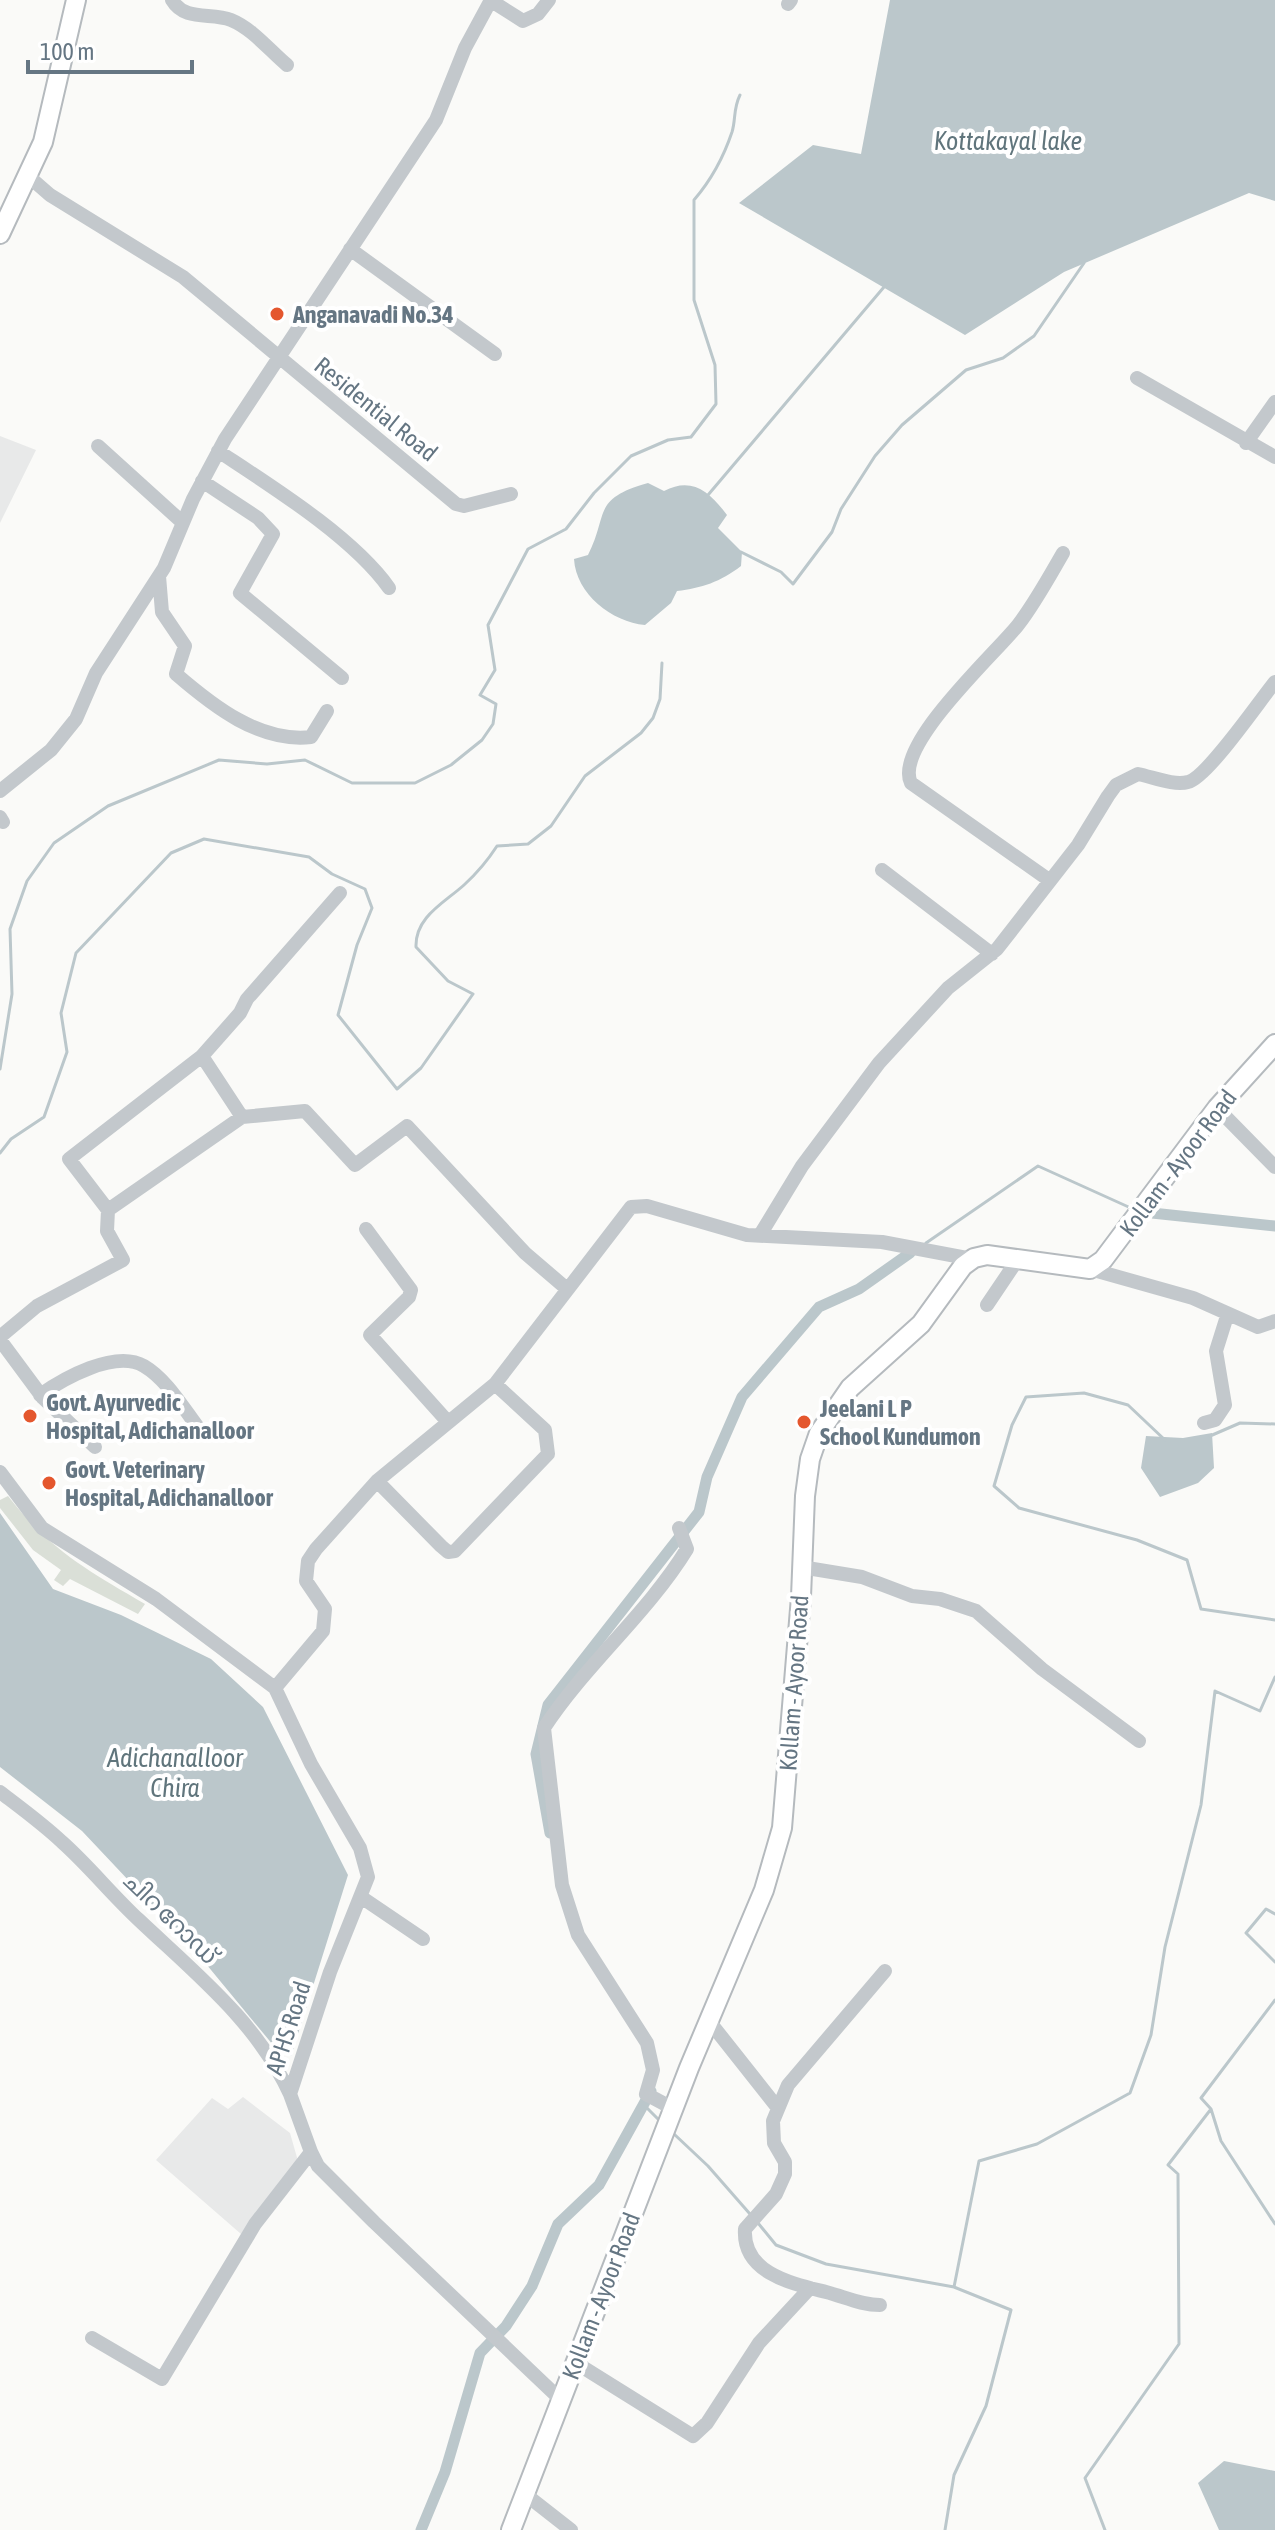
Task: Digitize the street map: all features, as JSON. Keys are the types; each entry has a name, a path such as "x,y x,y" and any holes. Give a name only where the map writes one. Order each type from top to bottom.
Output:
{"main road":[{"path":"0,234 43,142 76,0"},
{"name":"Kollam - Ayoor Road","path":"1090,1269 1119,1242 1217,1108 1275,1044"},
{"path":"972,1259 987,1255 1090,1269"},
{"name":"Kollam - Ayoor Road","path":"511,2530 674,2109 764,1890 782,1828 810,1459 819,1433 850,1388 921,1324 972,1259"}],"street":[{"path":"172,0 184,12 230,20 247,29 287,65"},
{"path":"0,791 51,750 76,719 96,673 159,575 218,451 279,354 436,120 455,69 490,1 523,21 538,14 549,0"},
{"name":"Residential Road","path":"27,175 50,195 183,277 279,354 305,380 393,448 456,504 464,506 511,494"},
{"path":"350,249 495,354"},
{"path":"1137,378 1275,457"},
{"path":"1246,443 1275,402"},
{"path":"98,446 182,522"},
{"path":"218,451 340,539 377,570 389,588"},
{"path":"202,481 258,518 273,534 240,593 342,678"},
{"path":"1049,880 911,783 907,775 909,762 941,709 1016,627 1063,553"},
{"path":"159,575 162,612 185,646 176,674 219,711 291,740 311,737 327,711"},
{"path":"760,1235 802,1166 879,1063 948,988 992,954 1078,845 1116,785 1138,774 1181,782 1197,778 1216,759 1275,682"},
{"path":"882,870 992,954"},
{"path":"95,1447 40,1395 0,1339 20,1317 37,1306 123,1260 107,1231 108,1210 69,1159 202,1056 240,1013 247,999 340,893"},
{"path":"202,1056 242,1117"},
{"path":"1217,1108 1275,1167"},
{"path":"108,1210 242,1117 305,1111 355,1165 407,1126 525,1253 567,1289"},
{"path":"0,1472 42,1528 156,1599 275,1688 323,1631 325,1609 306,1581 308,1561 377,1481 495,1384 620,1219 638,1205 731,1232 882,1242 972,1259"},
{"path":"366,1229 411,1290 409,1297 370,1335 448,1422"},
{"path":"987,1305 1018,1259"},
{"path":"1090,1269 1193,1298 1227,1316 1258,1327 1275,1321"},
{"path":"1204,1423 1215,1420 1225,1405 1216,1351 1227,1316"},
{"path":"40,1395 64,1378 100,1365 140,1363 158,1377 197,1426"},
{"path":"377,1481 441,1546 448,1552 455,1551 548,1454 545,1430 495,1384"},
{"path":"674,2109 646,2094 653,2070 647,2043 578,1935 562,1885 544,1728 586,1669 673,1572 687,1549 679,1528"},
{"path":"801,1567 862,1577 912,1596 940,1599 976,1611 1042,1669 1139,1741"},
{"name":"APHS Road","path":"275,1688 311,1764 366,1863 368,1877 330,1972 290,2094 311,2152 318,2166 492,2338 561,2400"},
{"name":"ചിറ റോഡ്","path":"0,1792 61,1841 137,1919 198,1972 251,2031 277,2066 290,2094"},
{"path":"361,1897 423,1939"},
{"path":"880,2305 863,2305 773,2277 752,2254 745,2229 776,2194 785,2174 785,2162 774,2143 773,2121 788,2085 885,1971"},
{"path":"709,2021 777,2107"},
{"path":"92,2338 162,2379 255,2224 311,2152"},
{"path":"576,2363 693,2436 707,2423 759,2343 810,2288"},
{"path":"525,2494 571,2530"}],"shaded area":[{"path":"0,436 36,450 0,523"},
{"path":"8,1496 55,1545 87,1569 145,1604 138,1614 70,1579 63,1586 54,1580 61,1570 33,1550 0,1508 0,1500"},
{"path":"243,2097 290,2133 298,2161 241,2234 156,2160 212,2098 228,2109"}],"water":[{"name":"Kottakayal lake","path":"890,0 1275,0 1275,201 1249,193 1064,272 965,335 739,203 813,145 861,154"},
{"path":"648,483 664,491 683,485 707,493 727,515 718,528 742,552 741,566 710,583 677,591 671,603 645,625 620,618 598,604 581,584 574,559 588,555 604,510 610,502 630,489"},
{"path":"1212,1433 1214,1468 1198,1483 1160,1497 1141,1468 1146,1436 1183,1438"},
{"name":"Adichanalloor Chira","path":"0,1513 53,1589 121,1615 211,1659 263,1707 348,1875 291,2056 278,2051 197,1953 82,1831 0,1767"},
{"path":"1224,2461 1275,2471 1275,2530 1219,2530 1198,2483"}],"waterway":[{"path":"0,1069 12,994 10,929 27,881 54,843 108,806 219,760 267,764 305,760 352,783 415,783 451,765 482,740 493,724 496,704 480,695 495,670 488,625 528,549 566,529 594,493 631,456 668,440 691,437 716,404 715,365 694,300 694,200 725,151 740,95"},
{"path":"741,552 781,572 793,584 832,532 841,509 875,456 902,425 966,370 1003,358 1034,336 1084,263"},
{"path":"708,495 884,287"},
{"path":"0,1153 11,1139 44,1117 67,1052 61,1013 76,953 171,853 204,839 309,857 332,874 365,889 372,908 357,945 338,1015 397,1089 421,1068 473,994 448,981 416,947 420,927 432,912 473,876 497,846 528,844 551,826 585,776 641,733 653,718 660,699 662,663"},
{"path":"926,1243 1038,1166 1133,1209"},
{"path":"1152,1213 1275,1226"},
{"path":"550,1833 536,1754 548,1705 699,1512 707,1477 742,1397 819,1307 859,1289 910,1253"},
{"path":"1165,1440 1128,1405 1084,1393 1026,1397 1012,1425 994,1486 1019,1508 1137,1540 1187,1560 1201,1609 1275,1620"},
{"path":"1210,1436 1240,1423 1275,1424"},
{"path":"954,2287 979,2161 1037,2144 1130,2093 1151,2035 1165,1947 1201,1805 1215,1691 1260,1711 1275,1677"},
{"path":"1275,1914 1266,1909 1246,1933 1275,1962"},
{"path":"1105,2530 1085,2478 1179,2344 1178,2174 1168,2165 1211,2109 1201,2098 1275,2000"},
{"path":"421,2530 445,2472 480,2353 506,2326 532,2286 558,2224 599,2185 651,2091"},
{"path":"644,2105 659,2120"},
{"path":"1211,2109 1221,2141 1275,2224"},
{"path":"674,2134 708,2166 750,2214"},
{"path":"758,2223 776,2245 826,2264 954,2287 1011,2310 986,2406 954,2475 945,2530"}],"place":[{"name":"Anganavadi No.34","path":"277,314"},
{"name":"Govt. Ayurvedic Hospital, Adichanalloor","path":"30,1416"},
{"name":"Jeelani L P School Kundumon","path":"804,1422"},
{"name":"Govt. Veterinary Hospital, Adichanalloor","path":"49,1483"}]}
